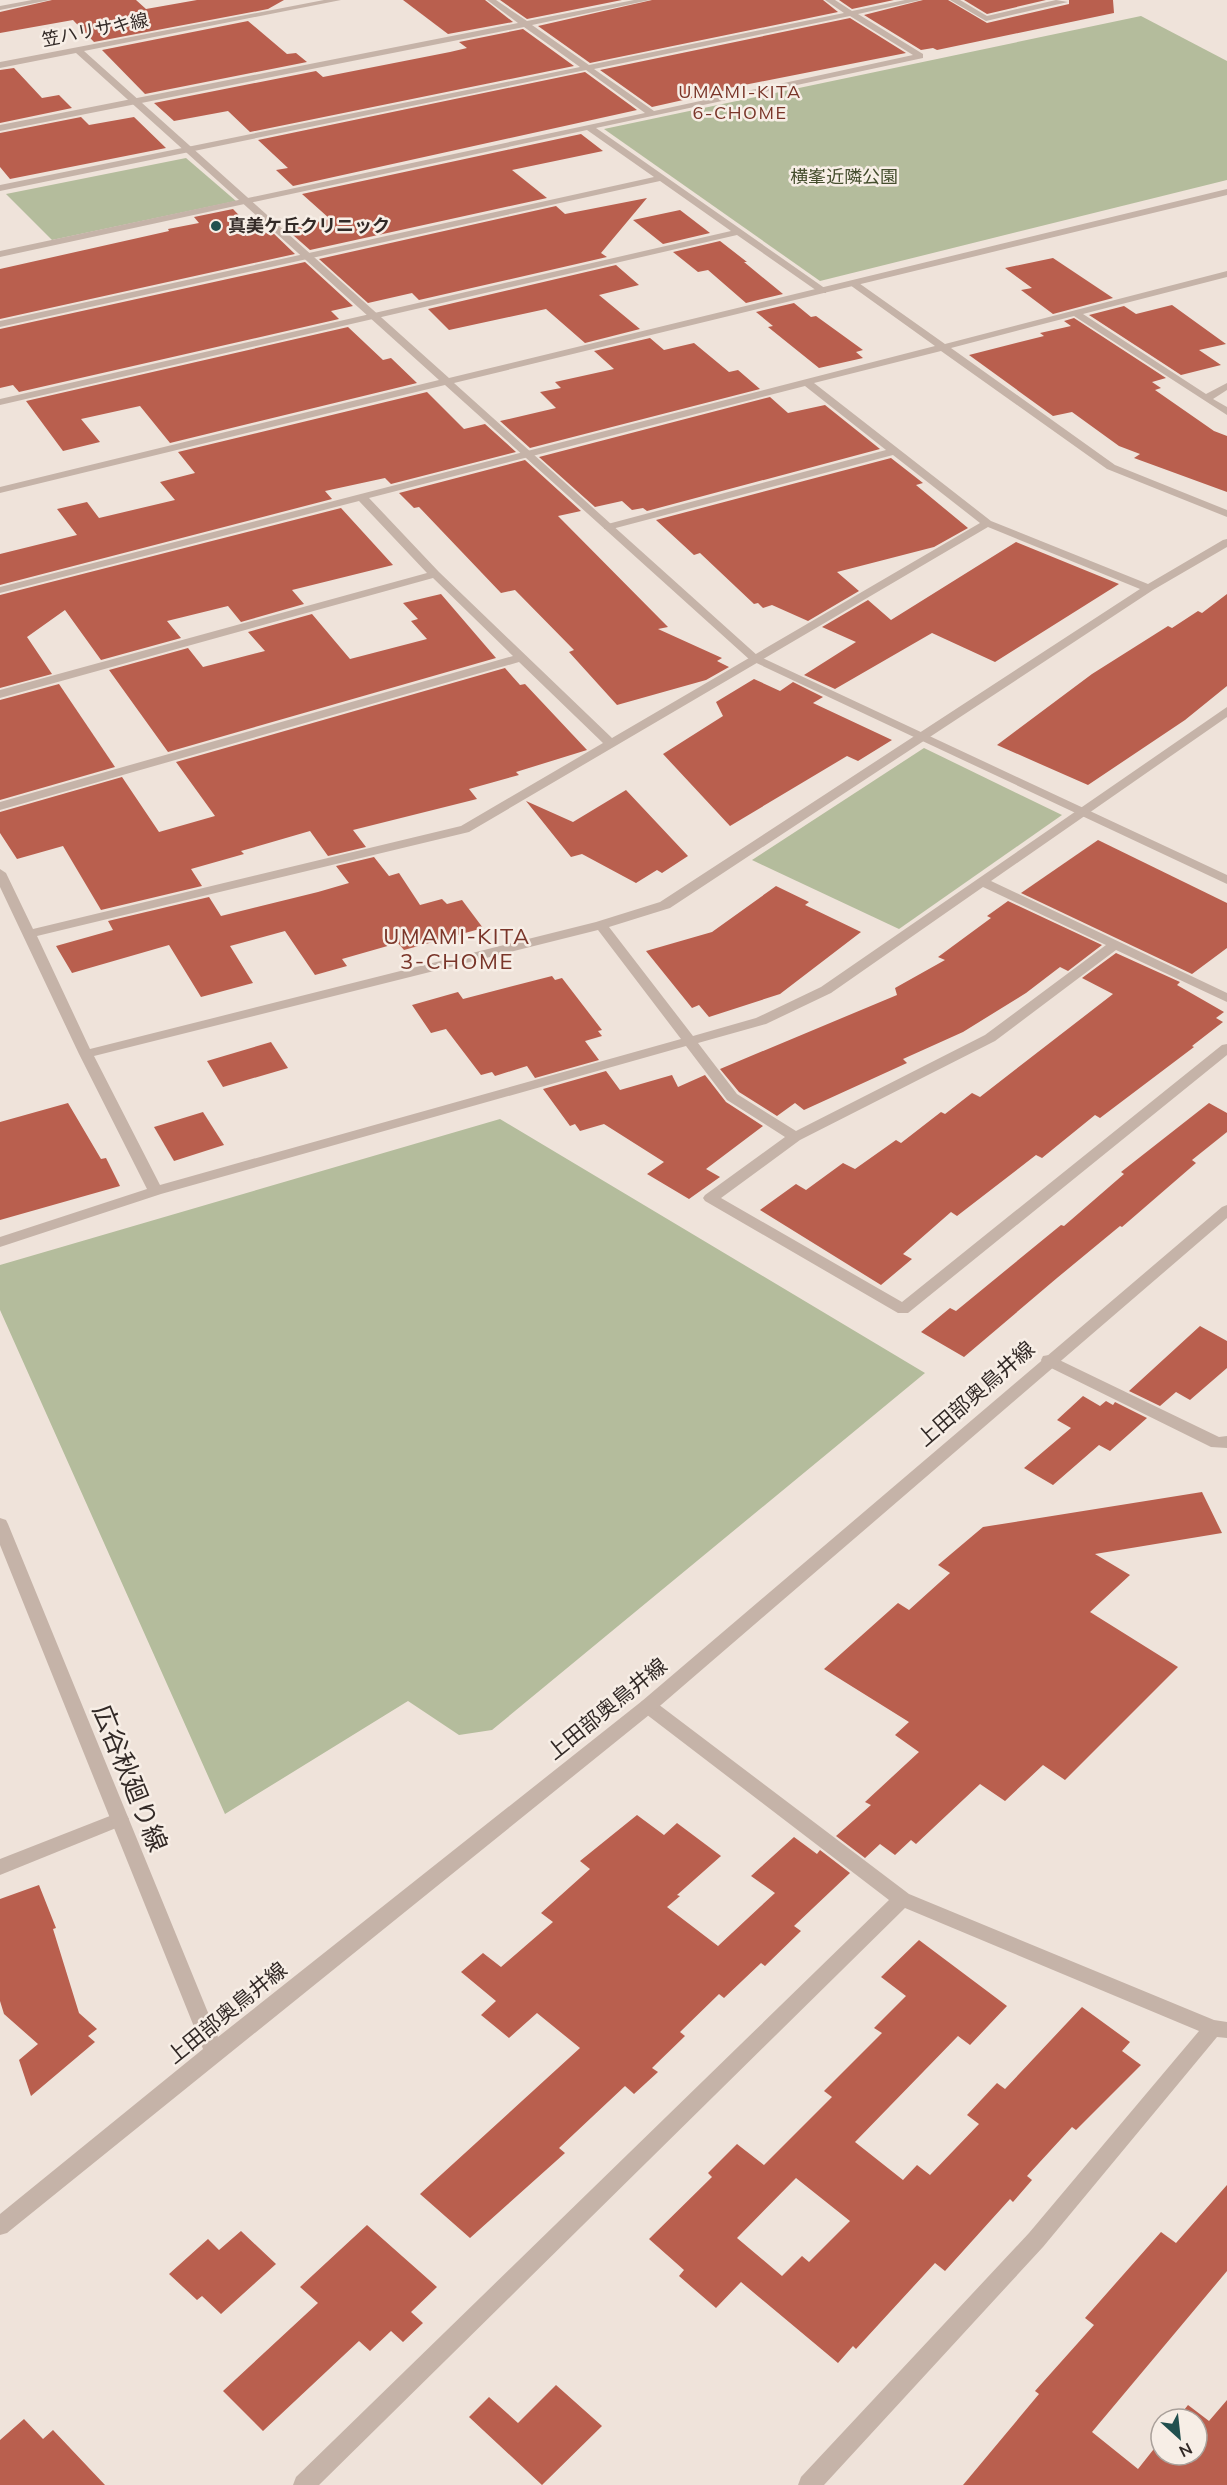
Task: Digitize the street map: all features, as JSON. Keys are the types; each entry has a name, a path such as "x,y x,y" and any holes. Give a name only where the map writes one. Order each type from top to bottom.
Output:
{"street":[{"path":"0,8 46,0"},
{"name":"笠ハリサキ線","path":"0,65 337,0"},
{"path":"491,0 653,114"},
{"path":"0,128 646,0"},
{"path":"0,254 248,203 920,56 829,0"},
{"path":"0,188 916,0"},
{"path":"954,0 986,19 1064,2 1060,0"},
{"path":"78,50 754,658 924,735 1227,880"},
{"path":"590,128 823,291"},
{"path":"0,324 661,178"},
{"path":"0,490 1227,192"},
{"path":"0,402 739,232"},
{"path":"0,590 1227,274"},
{"path":"853,283 1111,467 1227,514"},
{"path":"1074,313 1227,412"},
{"path":"806,382 987,523 1149,588"},
{"path":"1207,398 1227,386"},
{"path":"608,527 894,452"},
{"path":"362,497 435,574 611,744"},
{"path":"30,934 465,830 987,523"},
{"path":"86,1054 601,925 665,905 1149,588 1227,542"},
{"path":"0,694 435,574"},
{"path":"0,806 520,658"},
{"path":"0,1242 156,1191 761,1021 826,990 1227,711"},
{"path":"0,873 86,1054 156,1191"},
{"path":"981,881 1227,998"},
{"path":"601,925 688,1043 732,1097 795,1137"},
{"path":"1116,944 990,1038 795,1137 711,1198 903,1309 1227,1048"},
{"name":"上田部奥鳥井線","path":"0,2226 648,1706 1049,1360 1227,1210"},
{"path":"1049,1360 1217,1443 1227,1442"},
{"name":"広谷秋廻り線","path":"0,1524 214,2052"},
{"path":"648,1706 902,1899 1220,2029 1036,2240 809,2485"},
{"path":"0,1867 120,1819"},
{"path":"304,2485 902,1899"}],"green space":[{"name":"横峯近隣公園","path":"1141,16 1227,61 1227,180 820,281 604,129"},
{"path":"186,158 236,201 52,240 6,194"},
{"path":"924,748 1062,815 899,929 752,860"},
{"path":"500,1119 925,1373 492,1730 459,1735 408,1701 225,1814 0,1310 0,1265"}],"building":[{"path":"52,0 136,0 146,9 197,0 284,0 268,9 94,42 73,20 0,33 0,12"},
{"path":"403,0 485,0 513,22 448,34"},
{"path":"500,0 622,0 527,19"},
{"path":"652,0 823,0 838,12 590,63 538,26"},
{"path":"839,0 894,0 852,9"},
{"path":"923,0 948,0 987,23 1069,4 1069,0 1113,0 1114,13 937,50 933,48 921,50 864,15"},
{"path":"964,0 1046,0 987,14"},
{"path":"850,18 906,53 729,88 732,89 652,107 600,70"},
{"path":"248,21 287,54 296,53 307,62 145,94 102,50"},
{"path":"523,29 574,66 250,132 228,111 174,121 154,103 316,71 323,77 450,52 467,48 459,42"},
{"path":"14,68 42,98 59,95 72,108 0,123 0,70"},
{"path":"585,72 637,110 293,186 276,170 288,168 258,140"},
{"path":"81,117 89,125 134,117 166,148 10,179 0,167 0,133"},
{"path":"581,134 603,151 512,170 547,198 310,250 285,228 330,219 302,194"},
{"path":"647,198 601,253 607,257 419,300 412,293 368,303 319,259 556,206 565,214"},
{"path":"233,209 257,234 271,231 295,254 0,319 0,269 169,231 168,229 199,223 194,217"},
{"path":"680,210 710,233 663,244 633,220"},
{"path":"720,241 783,294 746,303 708,270 698,272 673,252"},
{"path":"1053,258 1113,298 1053,314 1021,290 1032,288 1005,268"},
{"path":"305,262 353,306 331,311 339,319 19,392 13,385 0,388 0,329"},
{"path":"616,265 639,285 599,295 640,329 585,343 546,309 449,330 428,309"},
{"path":"794,303 811,317 816,316 863,350 856,352 863,358 819,368 768,327 773,326 756,312"},
{"path":"1172,305 1226,344 1199,350 1221,365 1181,375 1089,315 1124,306 1136,314"},
{"path":"1074,318 1166,378 1152,382 1161,388 1155,390 1214,431 1227,436 1227,492 1134,458 1140,454 1119,446 1072,412 1053,416 969,355 1044,336 1040,333 1071,326 1064,321"},
{"path":"348,327 383,360 391,358 417,383 170,443 140,406 81,419 100,442 63,451 26,401"},
{"path":"650,338 664,350 694,343 729,372 738,370 760,389 530,448 500,421 556,408 540,392 561,388 555,382 614,369 594,351"},
{"path":"427,392 464,429 485,424 516,452 391,484 385,478 325,491 332,499 0,585 0,554 77,535 57,509 87,502 99,518 175,500 160,482 195,473 178,452"},
{"path":"770,397 788,413 825,405 880,449 647,511 643,508 632,510 622,501 595,507 539,457"},
{"path":"891,458 923,483 916,485 968,528 934,547 837,572 859,591 808,621 772,605 763,608 758,603 754,604 700,553 694,555 656,520"},
{"path":"525,460 581,511 558,516 668,627 658,629 722,658 717,661 729,667 706,680 617,705 569,652 574,650 515,590 501,593 419,507 414,508 399,493"},
{"path":"341,508 393,565 292,590 304,604 241,622 228,606 167,621 181,638 101,660 65,610 27,637 52,674 0,688 0,595"},
{"path":"1016,542 1119,584 995,662 932,633 835,689 804,675 856,642 822,627 868,600 891,620"},
{"path":"441,594 496,658 168,752 109,670 188,648 203,667 265,651 248,632 312,614 350,659 427,639 411,621 418,619 403,603"},
{"path":"1227,594 1227,686 1185,720 1088,785 997,745 1092,674 1168,626 1172,628 1198,611 1202,613"},
{"path":"505,668 520,685 525,684 587,750 516,772 519,775 469,789 477,799 353,830 366,847 328,856 310,831 241,851 244,854 191,869 202,886 101,910 63,846 17,859 0,833 0,812 122,777 159,832 215,816 176,762"},
{"path":"754,679 780,691 793,682 823,697 813,703 892,740 858,761 847,756 730,826 663,754 723,716 716,702"},
{"path":"59,684 115,767 0,800 0,700"},
{"path":"626,790 688,856 662,873 657,870 636,883 582,854 571,857 526,801 573,822"},
{"path":"1098,840 1227,903 1227,948 1192,974 1021,893"},
{"path":"374,857 389,876 399,873 420,905 442,899 447,904 462,900 483,928 404,950 398,943 342,959 347,966 315,975 285,931 230,946 253,983 201,997 169,945 72,973 56,946 113,930 108,921 209,897 221,916 318,892 349,883 336,866"},
{"path":"776,886 809,902 805,905 861,932 780,994 709,1017 699,1005 692,1008 646,951 712,932"},
{"path":"1008,901 1102,945 1068,971 1060,967 1026,993 963,1032 903,1059 907,1063 804,1110 795,1103 777,1116 739,1092 720,1069 897,995 895,988 945,960 938,957 991,918 987,916"},
{"path":"1116,953 1180,982 1177,985 1224,1012 1216,1018 1223,1022 1192,1046 1194,1047 1100,1118 1095,1115 1042,1158 1036,1155 957,1216 951,1212 903,1254 912,1259 881,1285 760,1210 796,1184 806,1190 843,1163 855,1169 896,1140 901,1143 941,1112 945,1114 972,1093 980,1097 1113,994 1082,978"},
{"path":"552,976 555,980 562,978 602,1030 598,1031 602,1036 585,1041 599,1060 535,1078 527,1066 495,1076 492,1072 481,1075 446,1029 431,1033 412,1005 458,992 463,999"},
{"path":"271,1042 288,1068 223,1087 207,1061"},
{"path":"606,1071 620,1090 672,1075 678,1087 705,1075 726,1102 763,1126 706,1169 720,1177 689,1199 647,1174 664,1162 604,1124 580,1131 575,1124 570,1126 543,1089"},
{"path":"68,1103 101,1159 106,1158 120,1186 0,1220 0,1122"},
{"path":"1209,1103 1227,1113 1227,1132 1192,1160 1196,1163 1122,1227 1120,1226 964,1357 921,1332 950,1308 956,1311 1061,1225 1064,1226 1124,1174 1121,1172"},
{"path":"203,1112 224,1145 174,1161 154,1127"},
{"path":"1200,1326 1227,1341 1227,1368 1190,1400 1176,1392 1160,1406 1129,1391"},
{"path":"1083,1396 1100,1406 1106,1401 1113,1405 1115,1402 1147,1418 1110,1451 1099,1445 1053,1485 1024,1468 1071,1428 1057,1420"},
{"path":"1202,1492 1222,1533 1095,1554 1130,1575 1090,1612 1178,1667 1065,1780 1043,1765 1005,1801 980,1784 916,1844 911,1840 895,1855 880,1844 865,1858 836,1836 871,1805 865,1802 919,1752 895,1735 909,1722 824,1669 898,1603 909,1610 950,1573 938,1565 983,1527"},
{"path":"637,1815 664,1835 677,1823 721,1856 677,1895 680,1896 667,1907 718,1946 775,1893 751,1876 794,1837 817,1854 820,1850 850,1873 794,1926 801,1931 765,1966 761,1963 724,1998 719,1994 680,2032 685,2036 652,2068 658,2072 634,2094 625,2086 559,2148 565,2153 470,2238 420,2194 580,2048 537,2013 509,2038 481,2015 496,2001 461,1972 483,1953 501,1967 553,1922 541,1913 590,1869 580,1861"},
{"path":"39,1885 56,1928 53,1929 79,2013 97,2029 88,2036 95,2042 31,2096 19,2060 38,2044 4,2014 0,2001 0,1899"},
{"path":"919,1940 1007,2006 970,2045 958,2036 855,2142 903,2180 917,2165 930,2175 979,2124 967,2115 997,2083 1005,2089 1082,2007 1130,2042 1122,2051 1141,2065 1076,2130 1072,2127 1027,2176 1032,2180 1013,2202 1010,2199 945,2271 935,2263 856,2349 853,2346 838,2363 741,2282 716,2308 679,2276 684,2270 649,2239 712,2177 708,2173 737,2144 764,2165 832,2097 824,2091 882,2033 874,2028 906,1996 881,1977","holes":["796,2178 850,2221 809,2262 802,2256 782,2276 737,2238"]},
{"path":"1227,2185 1227,2271 1092,2432 1138,2469 1149,2455 1149,2467 1209,2467 1209,2421 1227,2400 1227,2485 963,2485 1039,2394 1035,2391 1094,2325 1085,2318 1161,2232 1176,2243"},
{"path":"367,2225 437,2287 411,2312 423,2323 403,2342 391,2331 370,2351 359,2341 263,2431 223,2391 318,2303 300,2287"},
{"path":"241,2231 276,2264 221,2314 202,2296 197,2300 169,2274 208,2239 219,2250"},
{"path":"556,2385 602,2426 542,2485 469,2417 489,2397 518,2423"},
{"path":"24,2419 43,2439 53,2430 105,2485 0,2485 0,2440"}],"place":[{"name":"真美ケ丘クリニック","path":"216,226"}],"district":[{"name":"UMAMI-KITA 6-CHOME","path":"740,102"},
{"name":"UMAMI-KITA 3-CHOME","path":"457,948"}]}
